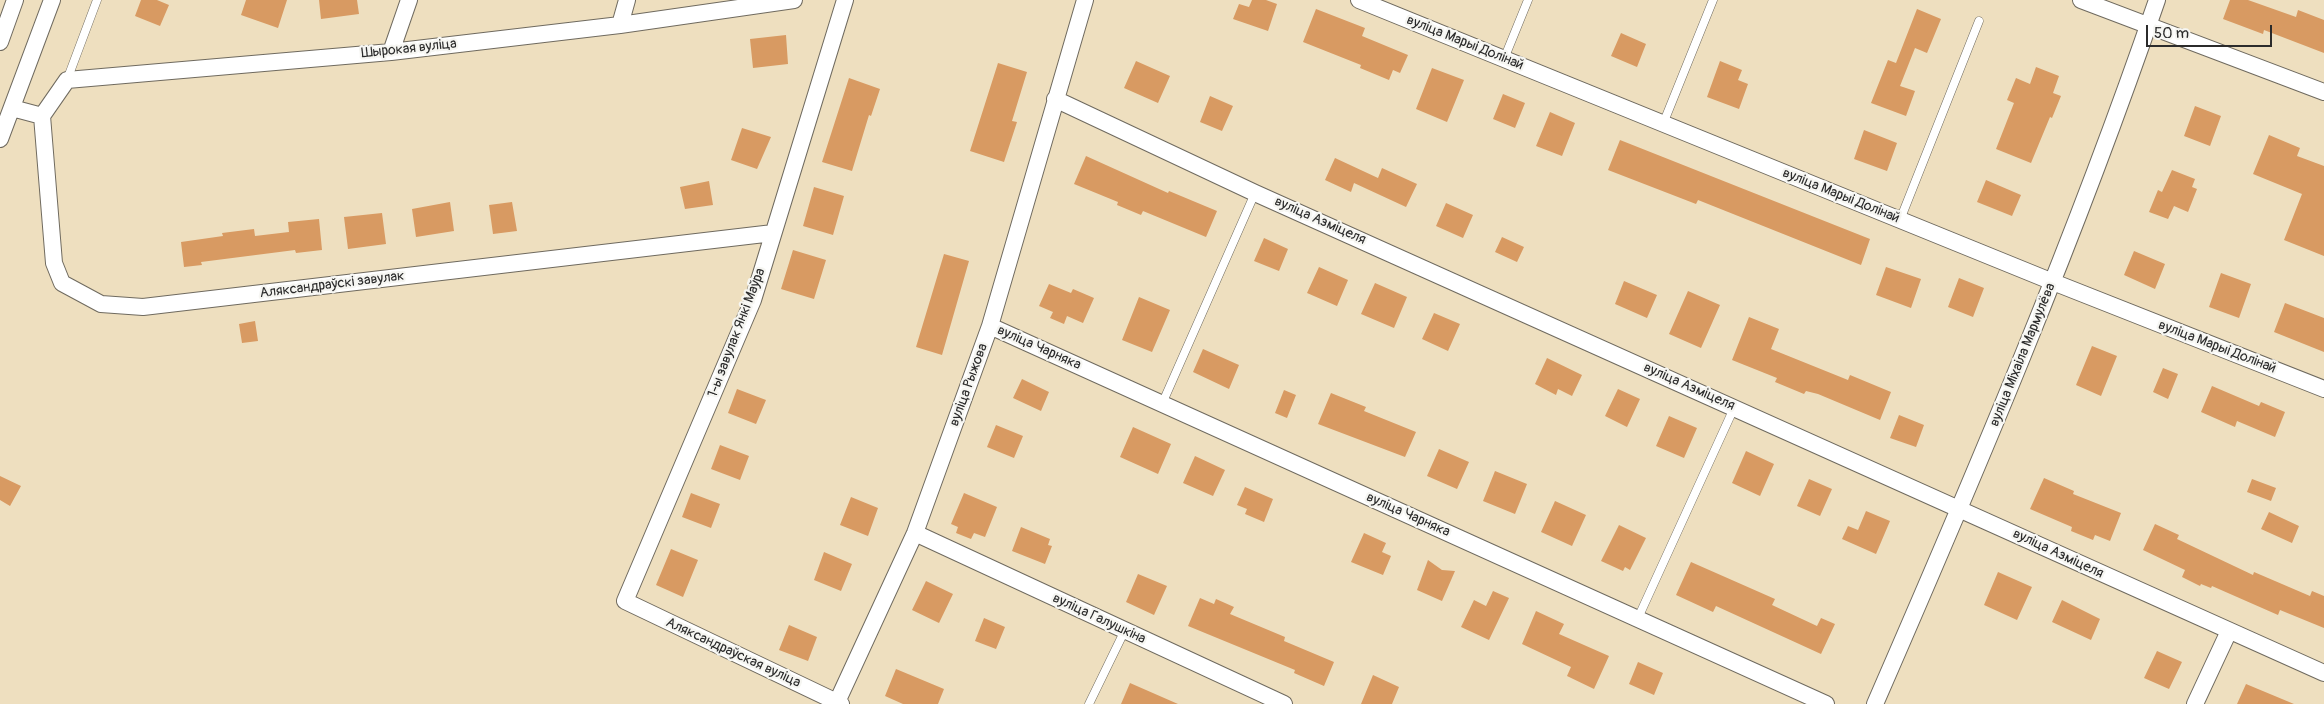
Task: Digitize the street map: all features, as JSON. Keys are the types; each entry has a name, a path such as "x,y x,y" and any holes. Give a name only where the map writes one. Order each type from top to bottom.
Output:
{"street":[{"path":"0,42 15,0"},
{"path":"0,139 52,0"},
{"path":"391,52 409,0"},
{"path":"620,25 627,0"},
{"name":"Шырокая вуліца","path":"67,80 391,52 620,25 794,0"},
{"name":"1-ы завулак Янкі Маўра","path":"626,602 753,300 845,0"},
{"name":"вуліца Рыжова","path":"839,703 914,533 990,326 1085,0"},
{"name":"вуліца Марыі Долінай","path":"1358,0 2053,282 2324,389"},
{"path":"2081,0 2324,92"},
{"name":"вуліца Міхаіла Мармулёва","path":"1875,704 1960,509 2053,282 2157,0"},
{"path":"12,108 42,116 67,80"},
{"name":"вуліца Азміцеля","path":"1056,99 1256,192 2324,673"},
{"name":"Аляксандраўскі завулак","path":"42,116 54,263 62,283 101,304 143,307 773,234"},
{"name":"вуліца Чарняка","path":"990,326 1826,704"},
{"name":"вуліца Галушкіна","path":"914,533 1284,704"},
{"name":"Аляксандраўская вуліца","path":"626,602 839,703"},
{"path":"2195,704 2229,631"}],"lane":[{"path":"67,80 97,0"},
{"path":"1504,59 1528,0"},
{"path":"1663,124 1714,0"},
{"path":"1900,220 1979,21"},
{"path":"1162,404 1256,192"},
{"path":"1638,618 1734,408"},
{"path":"1089,704 1125,630"}],"building":[{"path":"141,0 157,0 169,5 160,26 135,16"},
{"path":"246,0 287,0 278,28 241,15"},
{"path":"319,0 357,0 359,14 321,19"},
{"path":"1252,0 1266,0 1277,4 1268,31 1233,19 1239,4 1249,7"},
{"path":"2230,0 2248,0 2296,17 2298,10 2324,20 2324,53 2264,30 2263,34 2223,19"},
{"path":"1316,9 1365,28 1362,36 1408,55 1400,73 1393,70 1389,80 1360,68 1361,65 1303,42"},
{"path":"1917,9 1941,19 1927,53 1915,48 1900,86 1915,91 1906,116 1871,103 1888,60 1896,63"},
{"path":"1621,33 1646,44 1637,67 1611,56"},
{"path":"786,35 788,64 753,68 750,39"},
{"path":"1136,61 1170,76 1158,103 1124,88"},
{"path":"1720,61 1742,70 1738,80 1748,84 1739,109 1707,97"},
{"path":"998,63 1027,72 1012,121 1017,122 1004,162 970,151"},
{"path":"2036,67 2059,76 2053,93 2061,96 2031,163 1996,149 2014,103 2007,100 2016,78 2030,84"},
{"path":"1432,68 1464,80 1447,122 1416,109"},
{"path":"849,78 880,89 871,116 869,115 852,171 822,162"},
{"path":"1503,94 1525,103 1515,128 1493,119"},
{"path":"1210,96 1233,106 1222,131 1200,122"},
{"path":"2195,106 2221,116 2210,146 2184,136"},
{"path":"1550,112 1575,123 1562,156 1536,146"},
{"path":"742,128 771,137 757,169 731,160"},
{"path":"1864,130 1897,143 1887,171 1854,159"},
{"path":"2269,135 2300,148 2297,156 2324,166 2324,256 2284,240 2302,194 2253,174"},
{"path":"1620,140 1870,239 1861,265 1698,200 1696,204 1608,170"},
{"path":"1086,156 1168,193 1169,191 1217,211 1206,237 1143,211 1141,215 1117,205 1118,202 1074,184"},
{"path":"1335,158 1378,178 1382,168 1417,184 1406,207 1354,183 1351,192 1325,180"},
{"path":"2172,170 2195,179 2192,187 2197,189 2188,212 2174,206 2168,219 2149,212 2158,190 2162,192"},
{"path":"1986,180 2021,195 2012,216 1977,202"},
{"path":"709,181 713,205 685,209 680,187"},
{"path":"814,187 844,196 833,235 803,226"},
{"path":"450,202 454,231 416,237 412,209"},
{"path":"512,202 517,231 493,234 489,205"},
{"path":"1446,203 1473,215 1463,238 1436,226"},
{"path":"382,213 386,244 348,249 344,217"},
{"path":"319,219 322,250 296,253 295,250 201,262 202,265 184,267 181,242 223,236 222,233 254,229 255,236 289,232 288,222"},
{"path":"1502,237 1524,247 1517,262 1495,252"},
{"path":"1264,238 1288,249 1279,271 1254,261"},
{"path":"793,250 826,260 814,299 781,289"},
{"path":"2134,251 2165,264 2155,289 2124,275"},
{"path":"944,254 969,261 942,355 916,347"},
{"path":"1319,267 1348,280 1337,306 1307,293"},
{"path":"1886,267 1921,279 1911,308 1876,295"},
{"path":"2221,273 2251,284 2239,318 2209,307"},
{"path":"1959,278 1984,288 1973,317 1948,307"},
{"path":"1624,281 1657,295 1647,318 1615,304"},
{"path":"1375,283 1407,297 1394,328 1361,314"},
{"path":"1049,284 1071,293 1073,289 1094,298 1083,323 1067,316 1064,324 1050,318 1053,312 1039,306"},
{"path":"1688,291 1720,305 1701,348 1669,334"},
{"path":"1139,297 1170,310 1152,352 1122,340"},
{"path":"2285,303 2324,318 2324,352 2274,332"},
{"path":"1434,313 1460,324 1448,351 1422,339"},
{"path":"1749,317 1779,329 1771,349 1848,380 1850,375 1891,392 1880,420 1818,394 1806,391 1804,394 1775,382 1777,378 1732,360"},
{"path":"255,321 258,341 242,343 239,324"},
{"path":"2092,346 2117,356 2101,396 2076,385"},
{"path":"1203,349 1239,365 1229,389 1193,372"},
{"path":"1547,358 1582,375 1572,396 1558,389 1556,395 1535,384"},
{"path":"2163,368 2178,374 2168,399 2153,392"},
{"path":"1022,379 1049,392 1041,411 1013,398"},
{"path":"2212,386 2259,406 2261,402 2285,412 2275,437 2237,421 2235,427 2201,412"},
{"path":"737,389 766,400 756,424 728,413"},
{"path":"1618,389 1640,399 1627,427 1605,416"},
{"path":"1284,390 1296,395 1287,418 1275,413"},
{"path":"1331,393 1366,407 1364,411 1416,432 1405,457 1318,424"},
{"path":"1899,415 1924,425 1916,447 1890,438"},
{"path":"1669,416 1697,428 1684,458 1656,446"},
{"path":"996,425 1023,436 1014,458 987,447"},
{"path":"1133,427 1171,444 1158,474 1120,457"},
{"path":"720,445 749,456 740,480 711,469"},
{"path":"1439,449 1469,462 1457,489 1427,476"},
{"path":"1746,451 1774,464 1760,496 1732,483"},
{"path":"1195,456 1225,470 1213,496 1183,483"},
{"path":"1495,471 1527,484 1515,514 1483,501"},
{"path":"0,476 21,486 10,506 0,500"},
{"path":"2044,478 2074,491 2073,494 2121,513 2110,541 2095,535 2093,540 2071,531 2072,527 2030,509"},
{"path":"1809,479 1832,489 1820,516 1797,506"},
{"path":"2252,479 2276,488 2271,501 2247,492"},
{"path":"1245,487 1273,499 1264,522 1245,514 1247,509 1237,505"},
{"path":"691,493 720,504 711,528 682,517"},
{"path":"964,493 997,507 985,537 974,533 971,539 956,533 958,527 951,524"},
{"path":"851,497 878,508 868,536 840,525"},
{"path":"1555,501 1586,515 1572,546 1541,532"},
{"path":"1866,511 1890,521 1876,554 1842,539 1848,526 1858,530"},
{"path":"2269,512 2299,526 2292,543 2261,529"},
{"path":"2155,524 2179,535 2177,539 2253,575 2254,572 2310,596 2312,591 2324,596 2324,628 2280,610 2278,615 2212,586 2211,588 2201,584 2200,586 2182,577 2185,570 2143,550"},
{"path":"1619,525 1646,538 1630,570 1625,567 1623,571 1601,561"},
{"path":"1021,527 1050,539 1048,545 1052,546 1045,564 1012,551"},
{"path":"1364,533 1386,543 1382,552 1391,556 1383,575 1351,562"},
{"path":"671,549 698,560 683,597 656,585"},
{"path":"824,552 852,564 841,591 814,580"},
{"path":"1428,560 1442,570 1455,571 1442,601 1417,590"},
{"path":"1691,562 1775,599 1772,605 1817,626 1821,618 1835,624 1821,654 1716,606 1713,612 1676,595"},
{"path":"1998,572 2032,587 2017,620 1984,605"},
{"path":"1138,574 1167,586 1154,615 1126,602"},
{"path":"926,581 953,594 939,623 912,610"},
{"path":"1493,591 1509,598 1489,640 1461,627 1474,600 1486,606"},
{"path":"1200,598 1214,604 1216,599 1234,607 1230,614 1285,637 1284,641 1334,662 1324,686 1294,673 1295,670 1188,626"},
{"path":"2062,600 2100,619 2091,640 2052,622"},
{"path":"1536,611 1564,624 1559,634 1609,656 1594,689 1567,676 1571,667 1522,644"},
{"path":"984,618 1005,627 996,649 975,641"},
{"path":"789,625 817,637 808,661 779,650"},
{"path":"2157,651 2182,662 2169,689 2144,678"},
{"path":"1638,662 1663,673 1654,695 1629,684"},
{"path":"896,669 944,689 938,704 903,704 885,696"},
{"path":"1373,675 1399,687 1392,704 1361,704"},
{"path":"1130,683 1178,704 1121,704"},
{"path":"2246,684 2294,704 2237,704"}]}
